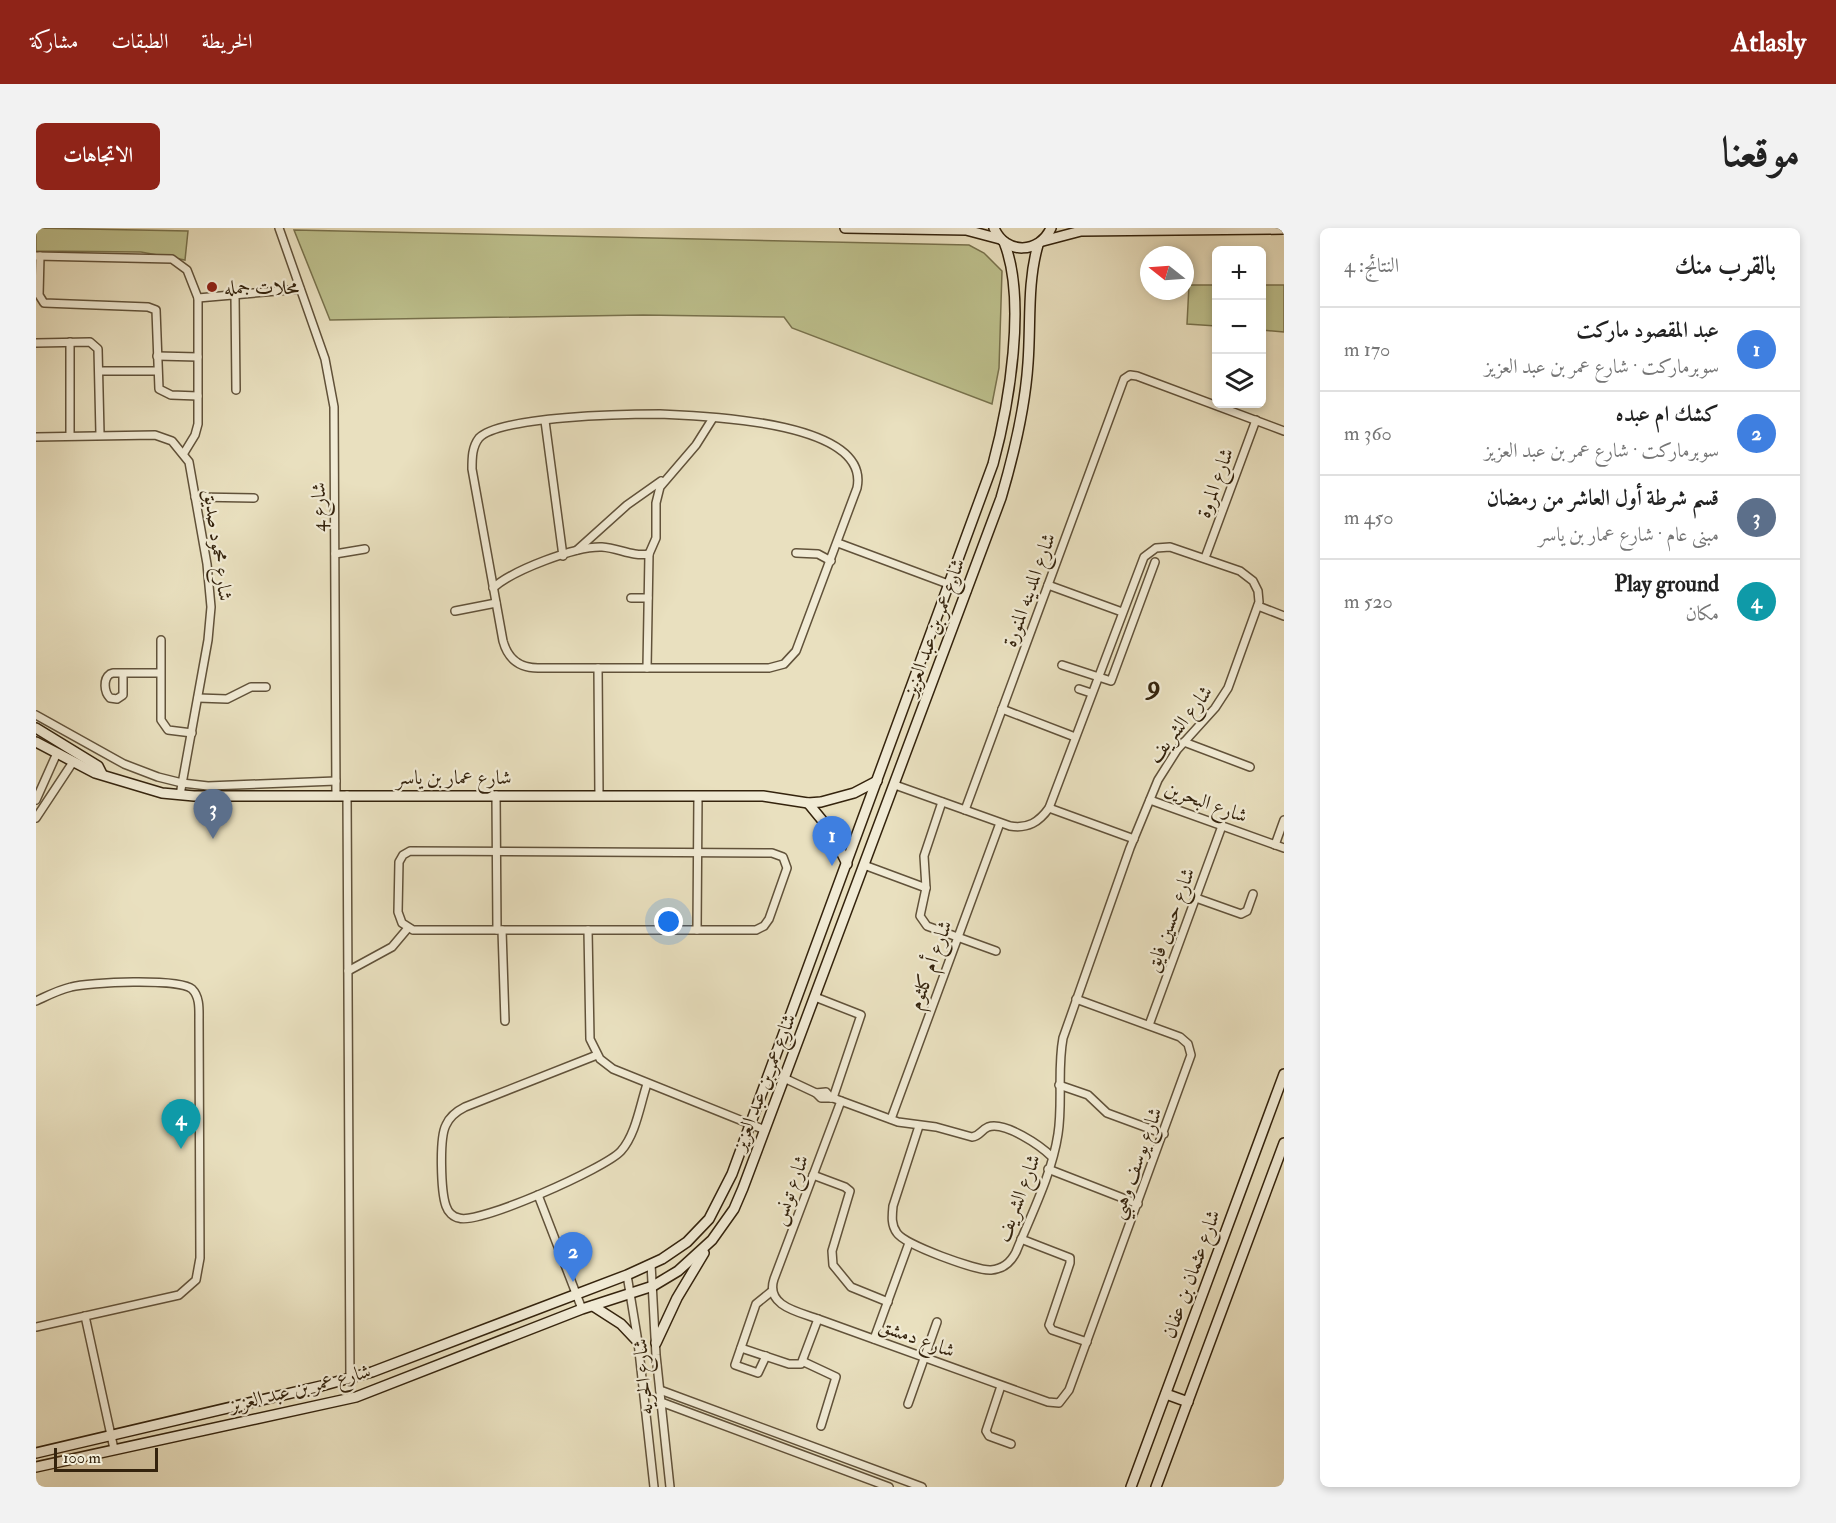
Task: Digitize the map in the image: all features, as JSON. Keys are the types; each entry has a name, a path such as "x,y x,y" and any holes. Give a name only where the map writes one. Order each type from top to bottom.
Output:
{"street":[{"name":"شارع 4","path":"279,228 325,359 333,393 336,795"},
{"path":"845,228 946,229 975,232 1002,241 1014,248 1027,249 1071,232 1101,229 1284,229"},
{"name":"شارع عمر بن عبد العزيز","path":"36,1453 350,1378 627,1275 674,1252 710,1219 722,1196 750,1124 847,864 984,492 1001,435 1012,361 1013,292 1012,271 1002,241 994,228"},
{"path":"1041,243 1051,228"},
{"name":"شارع عمر بن عبد العزيز","path":"36,1467 356,1397 582,1309 653,1286 678,1271 712,1240 734,1209 765,1130 1001,498 1016,445 1028,362 1030,292 1041,243"},
{"path":"36,437 70,434 155,435 172,441 184,453 195,435 198,396 198,297 187,270 172,259 38,256 39,295 44,303 148,307 156,310 157,382 164,393 198,396"},
{"path":"198,297 300,289"},
{"path":"1013,292 1030,292"},
{"path":"236,295 236,390"},
{"path":"70,342 70,434"},
{"path":"36,343 70,342 95,345 100,354 100,434"},
{"path":"157,356 198,357"},
{"path":"100,371 157,371"},
{"name":"شارع المدينه المنورة","path":"965,810 1123,381 1130,375 1137,376 1257,420"},
{"path":"624,414 713,418 754,423 818,437 837,445 850,456 857,468 858,482 831,561 796,651 784,664 769,668 531,668 516,662 505,648 493,588 472,469 474,446 485,434 492,431 546,421 624,414"},
{"path":"574,553 627,505 666,478 691,450 713,418"},
{"path":"1257,420 1284,431"},
{"name":"شارع المروة","path":"1205,558 1257,420"},
{"path":"546,421 563,556"},
{"name":"شارع محمود صديق","path":"180,795 208,640 211,607 189,462 184,453"},
{"path":"647,668 649,554 656,538 657,498 666,478"},
{"path":"195,497 254,498"},
{"path":"837,543 967,591"},
{"path":"493,588 516,572 597,547 634,555 649,554"},
{"path":"895,785 1014,827 1028,826 1040,819 1049,808 1141,561 1152,550 1170,547 1205,558 1249,577 1258,591 1258,606 1284,616"},
{"path":"335,554 365,549"},
{"path":"796,553 818,554 831,561"},
{"path":"1062,665 1108,682 1112,680 1155,562"},
{"path":"1048,585 1122,612"},
{"path":"631,598 648,598"},
{"path":"454,611 496,603"},
{"name":"شارع الشريف","path":"909,1243 990,1270 1008,1263 1021,1239 1048,1169 1059,1128 1062,1038 1134,839 1164,769 1228,688 1258,606"},
{"path":"161,640 160,714 164,726 175,732 192,733"},
{"path":"598,668 599,795"},
{"path":"123,673 160,673"},
{"path":"198,698 227,699 251,687 266,687"},
{"path":"1079,689 1091,693"},
{"path":"1002,710 1075,737"},
{"path":"36,715 124,764 182,783 208,786 336,781"},
{"name":"شارع عمار بن ياسر","path":"36,728 98,766 102,774"},
{"name":"شارع عمار بن ياسر","path":"36,742 94,773 153,790 180,795 774,796 807,803 844,796 877,781"},
{"path":"1184,742 1250,767"},
{"path":"36,800 57,753"},
{"path":"37,815 73,762"},
{"path":"347,795 350,1378"},
{"path":"496,795 496,851 505,1021"},
{"path":"697,930 698,796"},
{"name":"شارع البحرين","path":"1150,800 1284,848"},
{"path":"942,802 925,852 926,888 920,912 921,920 927,926 996,951"},
{"path":"807,803 831,831 847,864"},
{"path":"1049,808 1134,839"},
{"path":"1275,845 1284,820"},
{"name":"شارع أم كلثوم","path":"891,1119 1000,823"},
{"name":"شارع حسين فايق","path":"1149,1025 1222,826"},
{"path":"410,851 698,852 776,853 785,860 787,868 769,919 764,926 756,930 408,928 400,920 398,912 398,866 403,855 410,851"},
{"path":"864,865 926,888"},
{"path":"1196,898 1241,914 1247,911 1253,894"},
{"path":"348,971 392,947 408,928"},
{"path":"588,930 589,1035 597,1055 613,1070 765,1130"},
{"path":"36,1001 69,987 98,983 177,983 186,986 198,998 200,1270 196,1281 179,1295 36,1326"},
{"path":"815,997 861,1016 832,1098"},
{"name":"شارع يوسف وهبي","path":"1059,1403 1067,1395 1191,1055 1188,1044 1180,1037 1076,999"},
{"path":"597,1055 465,1107 453,1114 445,1126 442,1141 445,1198 447,1208 454,1216 468,1219 538,1195 594,1171 621,1152 630,1135 647,1084"},
{"name":"شارع عثمان بن عفان","path":"1131,1487 1284,1074"},
{"path":"784,1078 816,1093 826,1092 832,1098 891,1119 919,1126 936,1127 972,1137 988,1127 1002,1129 1028,1138 1052,1157"},
{"path":"1059,1085 1088,1095 1107,1113 1164,1134"},
{"name":"شارع تونس","path":"772,1291 774,1279 841,1101"},
{"path":"874,1339 909,1243 896,1231 892,1212 919,1126"},
{"name":"شارع عثمان بن عفان","path":"1156,1487 1284,1143"},
{"path":"1048,1169 1138,1204"},
{"path":"813,1175 845,1186 850,1191 832,1251 836,1270 851,1287 888,1302"},
{"path":"538,1195 582,1309"},
{"path":"1021,1239 1070,1258 1049,1325 1052,1330 1087,1342"},
{"path":"656,1343 677,1298 712,1240"},
{"name":"شارع الحريه","path":"651,1264 670,1487"},
{"name":"شارع الحريه","path":"627,1275 638,1342 654,1487"},
{"path":"766,1356 757,1374 735,1366 756,1305 772,1291"},
{"name":"شارع دمشق","path":"772,1291 781,1305 1001,1386 1050,1403 1059,1403"},
{"path":"593,1306 621,1324 638,1342"},
{"path":"85,1316 114,1449"},
{"path":"804,1362 818,1319"},
{"path":"908,1404 938,1323"},
{"path":"741,1348 792,1365 804,1362 836,1377 821,1426"},
{"path":"1001,1386 986,1431 989,1436 1011,1444"},
{"path":"660,1390 922,1487"},
{"path":"1166,1394 1188,1402"},
{"path":"661,1402 889,1487"},
{"path":"751,1436 755,1425"},
{"path":"776,1445 780,1435"}],"green space":[{"path":"36,228 188,231 185,260 141,252 36,251"},
{"path":"294,230 969,245 984,253 1002,271 999,368 992,404 792,328 784,317 643,315 330,320"},
{"path":"1194,285 1212,285 1212,326 1187,324 1188,300 1194,300"},
{"path":"1266,285 1284,285 1284,332 1266,330"}],"place":[{"name":"محلات جمله","path":"212,287"},
{"name":"قسم شرطة أول العاشر من رمضان","path":"213,839"},
{"name":"عبد المقصود ماركت","path":"832,866"},
{"name":"Play ground","path":"181,1149"},
{"name":"كشك ام عبده","path":"573,1282"}],"district":[{"name":"9","path":"1154,686"}]}
